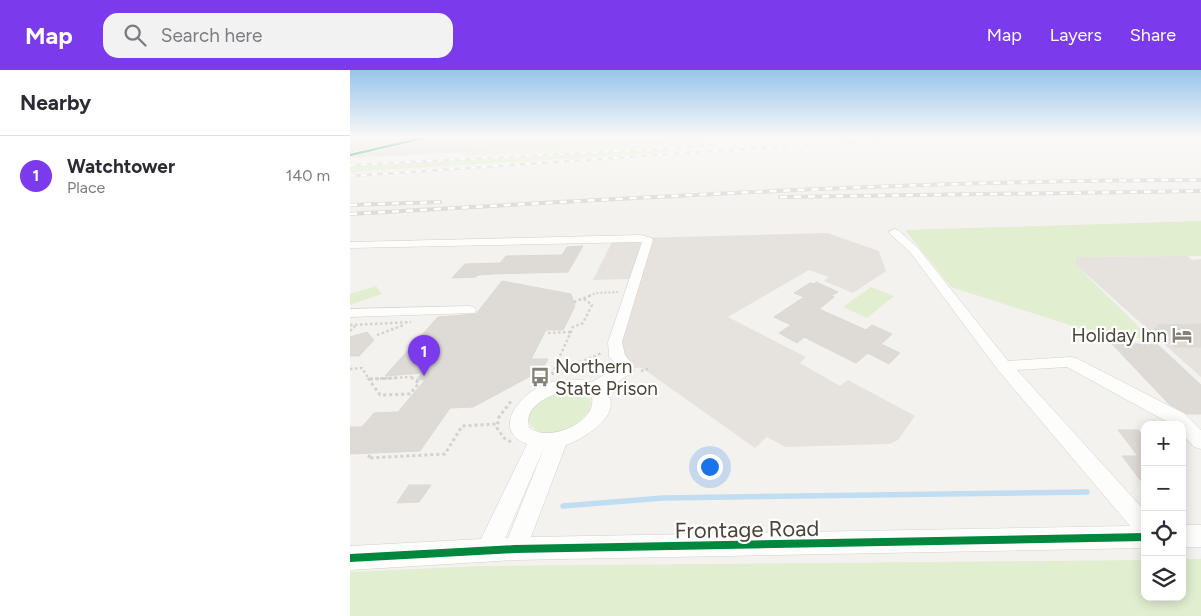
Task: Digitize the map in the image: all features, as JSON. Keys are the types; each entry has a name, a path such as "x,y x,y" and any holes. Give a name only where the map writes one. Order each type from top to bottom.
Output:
{"street":[{"path":"894,232 914,250 1004,366 1108,482 1141,523"},
{"path":"350,245 640,238 648,240 615,342 617,356 627,368 594,389"},
{"path":"353,319 469,310"},
{"path":"1004,366 1070,362 1179,419 1201,442"},
{"path":"585,385 594,389 600,395 602,403 600,412 593,422 582,431 548,441 528,438 520,432 518,424 520,414 536,396 560,386 585,385"},
{"path":"516,549 548,441"},
{"path":"488,550 548,441"},
{"path":"1186,536 1201,536"},
{"name":"Frontage Road","path":"350,558 516,549 1141,537"}],"path":[{"path":"564,374 552,374 573,327 583,322 592,305 583,298"},
{"path":"350,331 353,319"},
{"path":"377,335 408,324"},
{"path":"548,333 571,332"},
{"path":"350,368 362,368 380,395 410,394 419,383 411,377 370,379"},
{"path":"640,371 648,368"},
{"path":"370,455 368,458 445,454 462,426 497,424"}],"green space":[{"path":"400,162 502,162 350,172 350,165"},
{"path":"1201,221 1201,256 1076,257 1075,264 1151,339 1101,335 951,287 905,230"},
{"path":"376,286 382,294 350,305 350,294"},
{"path":"871,287 894,296 867,318 843,307"},
{"path":"569,390 582,393 589,398 591,405 581,420 562,431 552,433 540,431 531,426 528,417 534,406 546,397"},
{"path":"1186,559 1201,559 1201,616 350,616 350,572 480,566 1141,560 1141,601 1186,601"}],"shaded area":[{"path":"827,233 879,251 886,271 853,293 824,281 829,277 809,270 728,317 806,357 800,363 840,386 848,380 915,416 898,440 890,444 785,447 767,437 755,448 642,368 627,368 617,356 649,241 640,238"},
{"path":"637,241 643,245 630,279 593,280 612,242"},
{"path":"1187,256 1192,260 1201,259 1201,324 1158,325 1161,328 1155,328 1201,347 1201,377 1075,264 1076,257"}],"building":[{"path":"583,246 568,272 492,274 452,278 465,264 500,263 506,256 562,255 567,247"},
{"path":"502,281 571,294 575,306 563,330 546,330 531,359 548,359 542,370 473,407 450,408 420,451 350,454 350,427 362,427 374,413 398,412 425,380 416,380 422,373 385,376 438,317 476,314"},
{"path":"816,282 838,292 831,296 834,297 819,309 866,330 872,325 892,334 881,344 900,353 889,364 868,353 856,363 804,337 797,343 779,333 791,325 774,317 804,297 794,293 810,283 814,284"},
{"name":"Holiday Inn","path":"1201,324 1201,347 1175,347 1154,328 1161,328 1157,325"},
{"path":"367,332 374,340 359,356 350,356 350,337"},
{"path":"1112,344 1157,344 1201,385 1201,414 1187,414 1169,404"},
{"path":"1118,430 1138,430 1141,433 1141,481 1122,456 1138,456"},
{"path":"409,485 431,485 419,502 397,503"}],"waterway":[{"path":"563,506 663,498 1087,492"}],"railway":[{"path":"350,165 398,162"},
{"path":"350,176 549,162"},
{"path":"350,214 669,196 882,187 988,183 1201,180"},
{"path":"780,197 1201,191"},
{"path":"350,205 440,202"}],"cycle path":[{"path":"350,558 515,549 1141,537"}],"place":[{"name":"Holiday Inn","path":"1182,335"},
{"name":"Watchtower","path":"424,376"},
{"name":"Northern State Prison","path":"540,377"}]}
